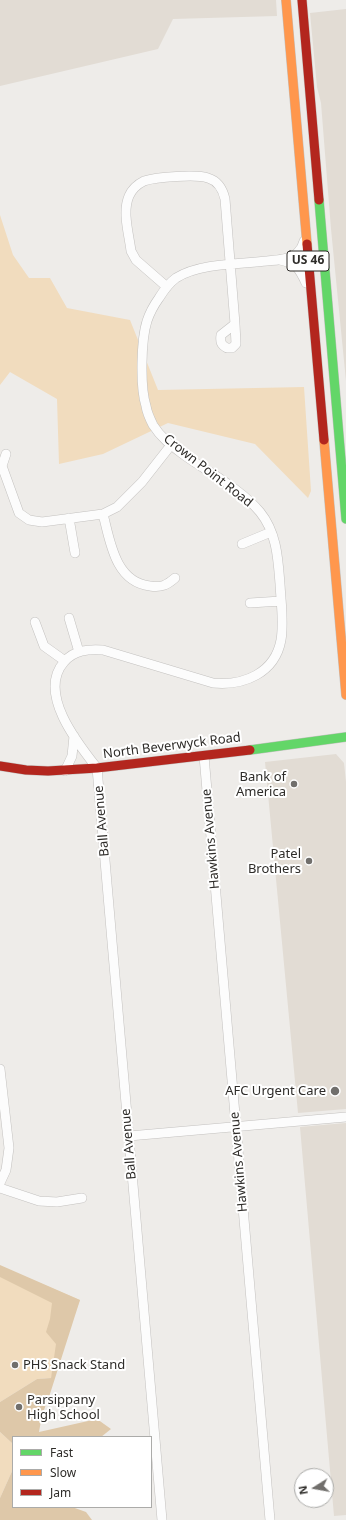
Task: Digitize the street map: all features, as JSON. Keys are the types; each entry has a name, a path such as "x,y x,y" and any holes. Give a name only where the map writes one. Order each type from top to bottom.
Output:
{"main road":[{"name":"US 46","path":"286,0 346,695"},
{"name":"US 46","path":"302,0 346,519"},
{"name":"North Beverwyck Road","path":"0,766 26,770 97,768 204,756 346,737"}],"street":[{"path":"167,287 136,260 131,251 126,217 127,201 136,187 145,181 192,176 208,178 218,184 225,199 235,324"},
{"name":"Crown Point Road","path":"97,768 74,736 62,715 56,694 55,685 57,672 65,661 79,652 86,650 103,650 213,683 235,683 256,676 265,670 277,653 281,641 282,628 275,540 262,516 247,499 170,445 160,435 149,416 143,395 142,373 144,343 147,320 155,304 167,287 176,278 199,269 279,260 294,255 299,252 306,234"},
{"name":"Crown Point Road","path":"279,260 290,262 299,268 311,293"},
{"path":"6,454 2,466 18,513 29,520 42,522 103,514 117,507 142,482 170,445"},
{"path":"103,514 114,556 122,570 145,586 162,586 168,584 175,578"},
{"path":"69,518 75,553"},
{"path":"242,544 271,532"},
{"path":"250,603 281,601"},
{"path":"69,618 79,652"},
{"path":"34,622 44,646 65,661"},
{"path":"65,770 72,756 74,736"},
{"name":"Hawkins Avenue","path":"204,756 270,1520"},
{"name":"Ball Avenue","path":"97,768 162,1520"},
{"path":"0,1069 9,1148 6,1170 0,1183"},
{"path":"129,1136 346,1117"},
{"path":"0,1188 39,1201 57,1202 82,1198"}],"shaded area":[{"path":"0,0 276,0 277,16 173,19 158,49 0,86"},
{"path":"346,9 346,381 331,229 321,103 317,87 310,13"},
{"path":"0,215 13,255 29,278 50,278 67,308 130,320 158,390 304,387 311,491 308,498 255,444 168,423 103,454 59,464 57,399 10,372 0,385"},
{"path":"336,754 344,763 346,782 346,1109 298,1113 265,762"},
{"path":"346,1123 346,1515 334,1516 334,1468 330,1468 300,1127"},
{"path":"0,1265 80,1300 42,1415 39,1432 97,1419 111,1429 102,1436 12,1436 12,1443 0,1432 0,1402 37,1379 51,1378 56,1344 46,1332 50,1319 52,1303 0,1277"},
{"name":"Parsippany High School","path":"0,1266 80,1300 51,1378 37,1379 0,1402"},
{"path":"0,1432 12,1443 12,1471 0,1498"},
{"path":"12,1471 12,1508 75,1508 86,1512 92,1520 0,1520 0,1498"}],"traffic: fast":[{"path":"319,200 346,519"},
{"path":"250,750 346,737"}],"traffic: slow":[{"path":"286,0 307,244"},
{"path":"324,440 346,695"}],"traffic: jam":[{"path":"302,0 319,200"},
{"path":"307,244 324,440"},
{"path":"0,766 26,770 48,771 97,768 250,750"}],"place":[{"name":"Bank of America","path":"294,784"},
{"name":"Patel Brothers","path":"309,861"},
{"name":"AFC Urgent Care","path":"335,1091"},
{"name":"PHS Snack Stand","path":"15,1365"},
{"name":"Parsippany High School","path":"19,1407"}]}
